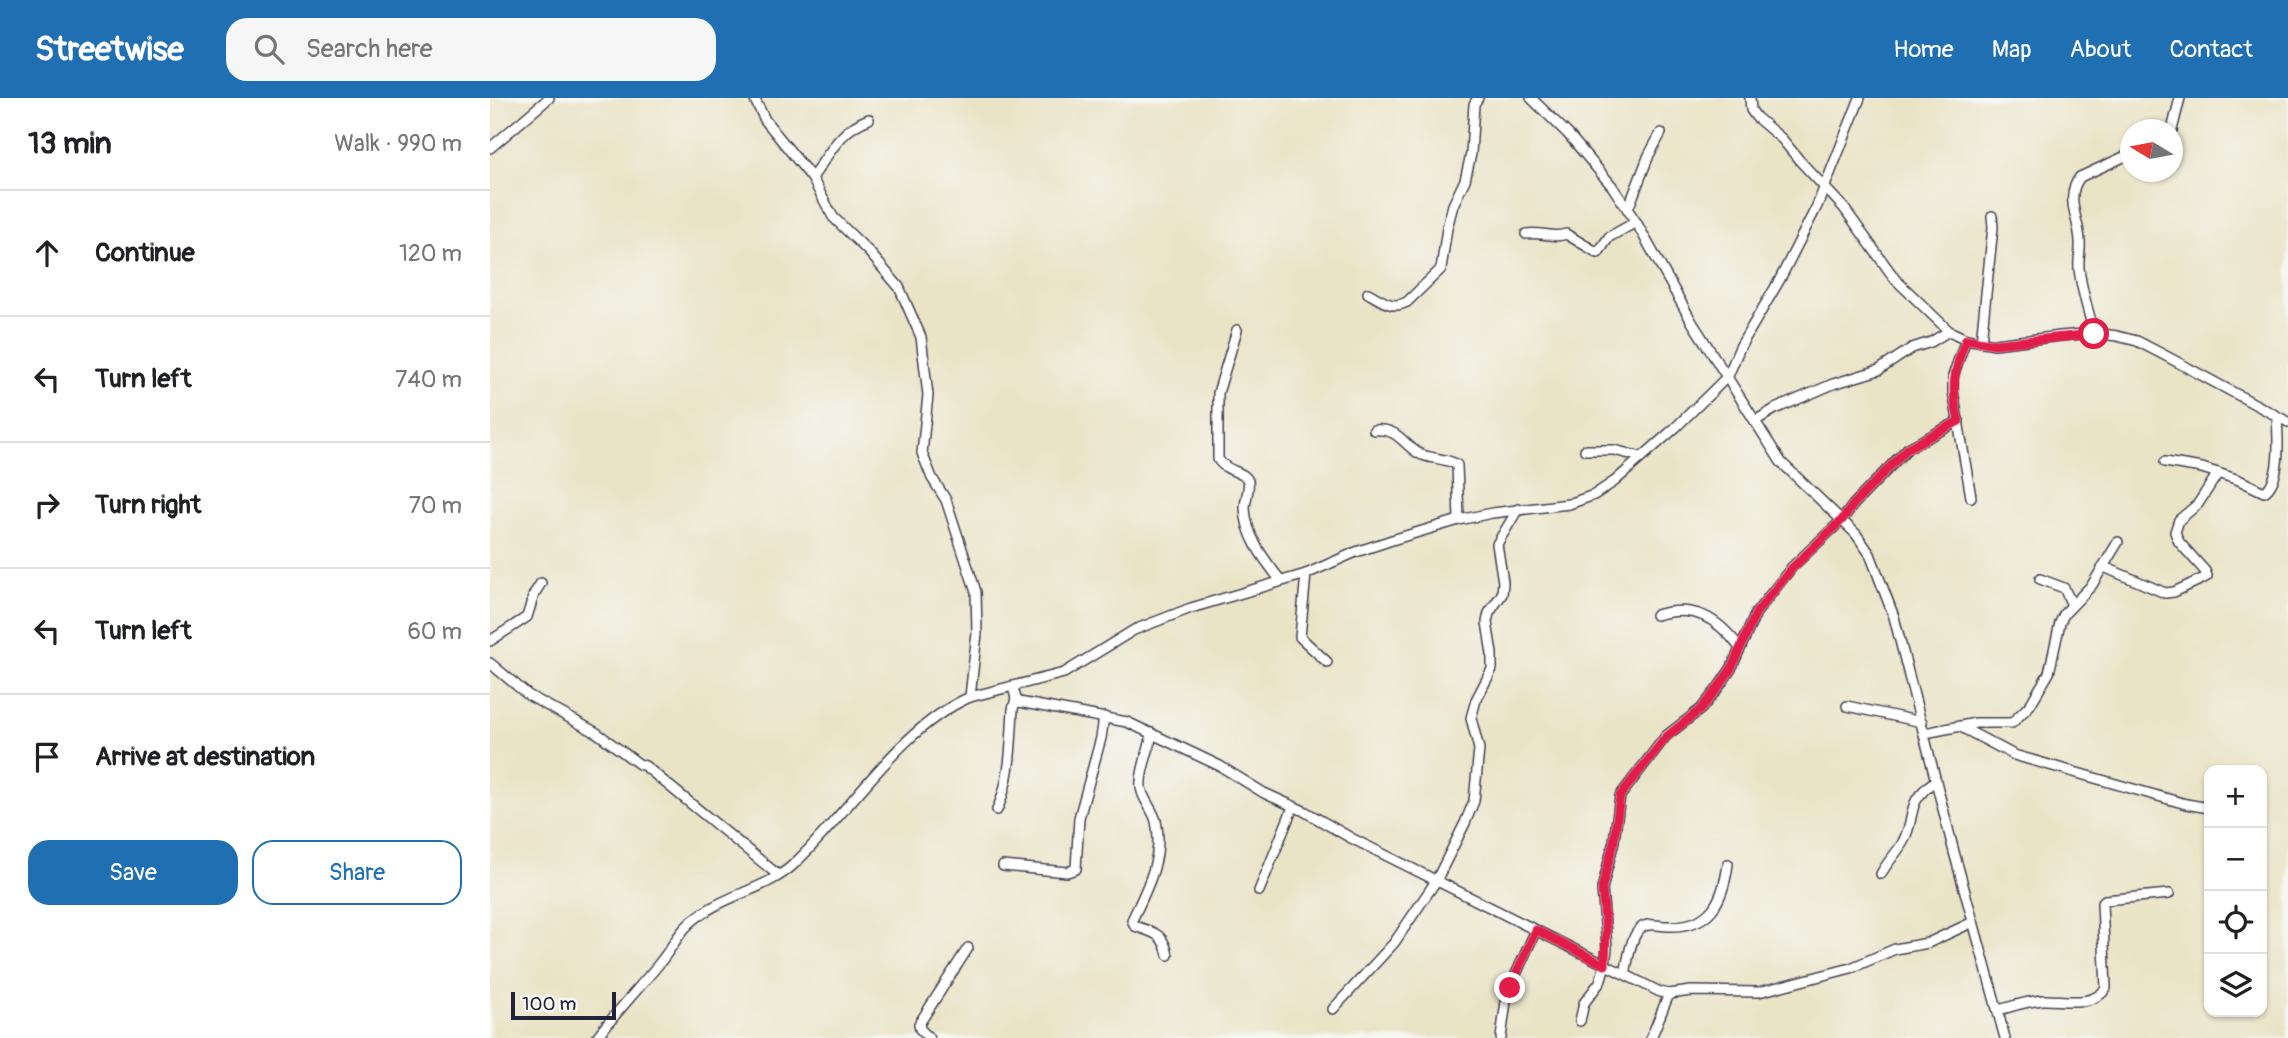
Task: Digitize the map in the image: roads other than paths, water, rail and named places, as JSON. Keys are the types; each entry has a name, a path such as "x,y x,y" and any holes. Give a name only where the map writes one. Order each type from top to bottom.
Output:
{"street":[{"path":"490,148 550,98"},
{"path":"754,98 758,111 812,178 833,217 869,252 899,287 921,337 928,395 922,453 932,478 946,500 976,592 977,633 970,697"},
{"path":"1368,293 1391,305 1401,305 1441,269 1447,228 1469,161 1474,104 1478,98"},
{"path":"1531,98 1568,134 1628,209 1692,322 1781,462 1842,520 1870,554 1894,617 2006,1038"},
{"path":"1750,98 1751,110 1756,117 1782,139 1844,208 1895,279 1949,331 1966,339 1995,344 2094,334 2137,341 2288,422"},
{"path":"2175,119 2180,98"},
{"path":"596,1038 659,964 682,929 704,912 789,869 823,836 867,783 901,748 959,702 1064,673 1134,630 1191,608 1306,574 1356,552 1459,520 1518,509 1569,504 1594,495 1615,481 1728,376 1740,347 1779,281 1826,188 1858,99"},
{"path":"812,178 845,131 855,124 869,120"},
{"path":"1628,209 1648,155 1661,133"},
{"path":"2094,334 2078,265 2081,243 2072,208 2074,190 2080,177 2120,159"},
{"path":"1981,342 1992,216"},
{"path":"1526,234 1568,234 1598,253 1609,237 1636,222"},
{"path":"1237,330 1218,393 1218,459 1222,467 1245,476 1245,511 1249,527 1259,554 1281,581"},
{"path":"1755,421 1833,383 1879,370 1912,348 1931,342 1949,331"},
{"path":"1966,339 1953,376 1952,391 1972,497"},
{"path":"2165,462 2218,473 2239,480 2260,492 2269,489 2275,474 2277,417"},
{"path":"1580,1021 1584,1003 1600,982 1605,965 1606,931 1602,888 1614,841 1620,796 1666,737 1709,700 1731,669 1756,613 1792,568 1842,520 1908,448 1959,421"},
{"path":"1374,430 1391,431 1419,453 1457,465 1459,520"},
{"path":"1585,450 1614,450 1642,457"},
{"path":"2104,567 2165,593 2204,579 2207,576 2206,571 2179,542 2175,533 2179,520 2198,504 2218,473"},
{"path":"1333,1009 1394,943 1436,881 1456,844 1474,801 1479,749 1471,718 1476,700 1492,669 1487,622 1489,613 1502,594 1503,582 1497,544 1518,509"},
{"path":"1926,733 1976,723 2012,723 2030,705 2049,673 2060,623 2072,605 2088,591 2118,542"},
{"path":"1306,574 1300,637 1327,662"},
{"path":"2040,579 2064,588 2072,605"},
{"path":"490,641 527,617 534,594 541,583"},
{"path":"1656,615 1673,610 1686,610 1708,617 1728,632 1740,648"},
{"path":"490,663 528,695 587,727 645,766 778,875"},
{"path":"997,810 1008,778 1016,699 1013,687"},
{"path":"1016,699 1027,704 1126,722 1152,733 1220,766 1264,793 1436,881 1660,992 1759,992 1851,968 1895,949 1928,943 1973,922"},
{"path":"1847,706 1923,722"},
{"path":"1003,866 1067,872 1076,869 1079,818 1101,738 1104,717"},
{"path":"1961,727 2014,755 2204,807"},
{"path":"1152,733 1140,780 1141,790 1152,809 1156,823 1156,863 1144,898 1132,920 1135,926 1160,936 1168,955"},
{"path":"1881,874 1903,841 1916,798 1936,780"},
{"path":"1259,891 1293,807"},
{"path":"1625,975 1634,939 1642,927 1681,926 1702,920 1723,894 1728,864"},
{"path":"1999,1010 2042,1000 2084,1001 2104,992 2102,904 2105,900 2169,894"},
{"path":"1501,1038 1507,994 1536,930"},
{"path":"929,1038 920,1030 919,1024 968,948"},
{"path":"1651,1038 1669,994"}]}
